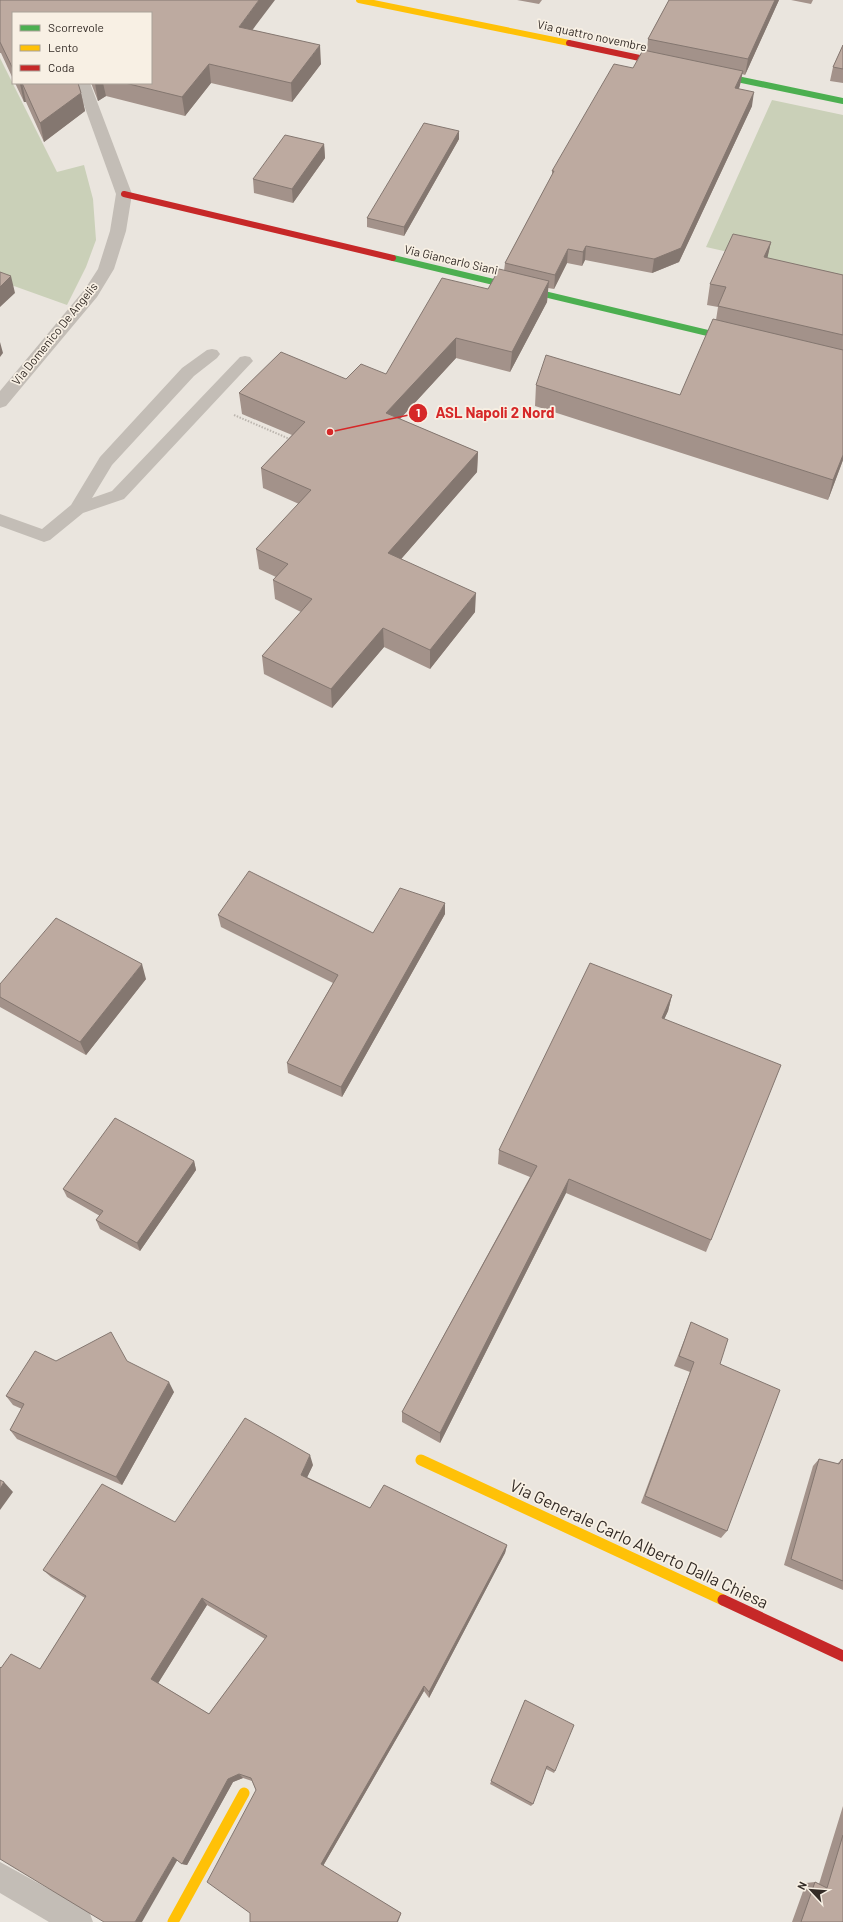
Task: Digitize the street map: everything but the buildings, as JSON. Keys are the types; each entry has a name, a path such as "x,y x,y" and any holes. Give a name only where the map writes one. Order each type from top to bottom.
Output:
{"street":[{"name":"Via quattro novembre","path":"359,0 679,67"},
{"path":"702,72 843,101"},
{"path":"83,84 124,194"},
{"name":"Via Giancarlo Siani","path":"124,194 743,342"},
{"name":"Via Domenico De Angelis","path":"0,402 82,304 106,269 118,231 124,194"},
{"name":"Via Generale Carlo Alberto Dalla Chiesa","path":"421,1460 843,1656"},
{"path":"173,1922 244,1794"},
{"path":"0,1876 78,1922"}],"lane":[{"path":"77,510 106,461 188,372 212,354"},
{"path":"0,520 44,536 77,510 118,496 245,361"}],"path":[{"path":"227,412 294,441"}],"green space":[{"path":"0,58 57,172 84,165 93,199 96,240 86,267 67,305 0,281"},
{"path":"772,100 843,115 843,278 706,247"}],"traffic: fast":[{"path":"713,74 843,101"},
{"path":"393,258 737,340"}],"traffic: slow":[{"path":"359,0 569,43"},
{"path":"421,1460 723,1600"},
{"path":"173,1922 244,1793"}],"traffic: jam":[{"path":"569,43 668,64"},
{"path":"124,194 393,258"},
{"path":"723,1600 843,1656"}],"place":[{"name":"ASL Napoli 2 Nord","path":"330,432"}]}
